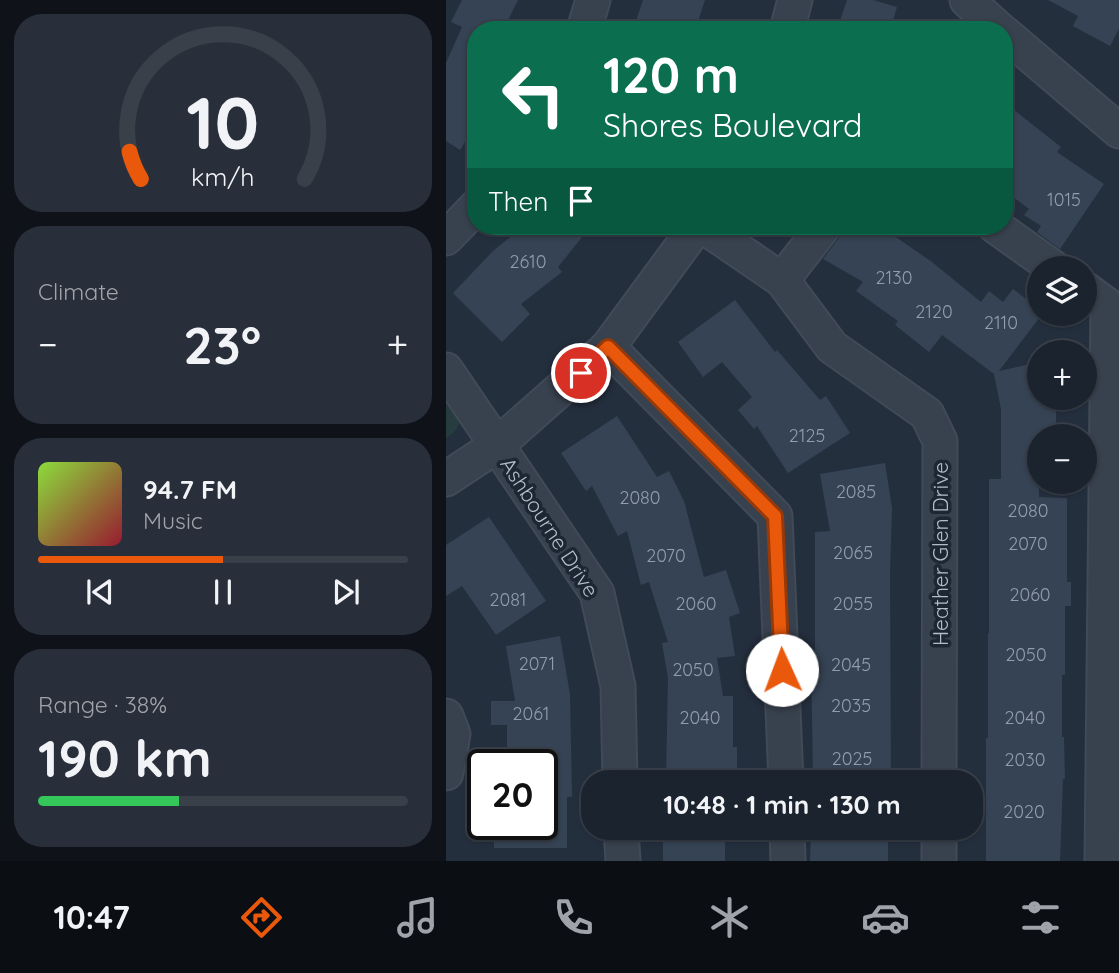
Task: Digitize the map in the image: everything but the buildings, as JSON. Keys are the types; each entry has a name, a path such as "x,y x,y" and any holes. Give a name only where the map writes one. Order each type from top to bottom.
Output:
{"street":[{"path":"587,21 593,0"},
{"path":"789,21 795,0"},
{"path":"967,0 991,21"},
{"path":"1013,40 1119,131"},
{"path":"446,238 467,216"},
{"path":"446,479 496,446 608,347 690,235"},
{"name":"Heather Glen Drive","path":"716,235 783,280 832,347 927,414 940,442 939,770"},
{"path":"783,280 817,235"},
{"path":"1008,235 1037,256"},
{"path":"1097,298 1108,306 1102,861"},
{"path":"608,347 775,516 786,770"},
{"name":"Ashbourne Drive","path":"446,370 597,593 618,686 620,770"},
{"path":"446,716 453,734 446,773"},
{"path":"622,840 623,861"},
{"path":"787,840 788,861"},
{"path":"939,840 939,861"}],"green space":[{"path":"446,395 461,422 446,438"}],"route":[{"path":"581,373 608,347 775,516 782,670"}]}
